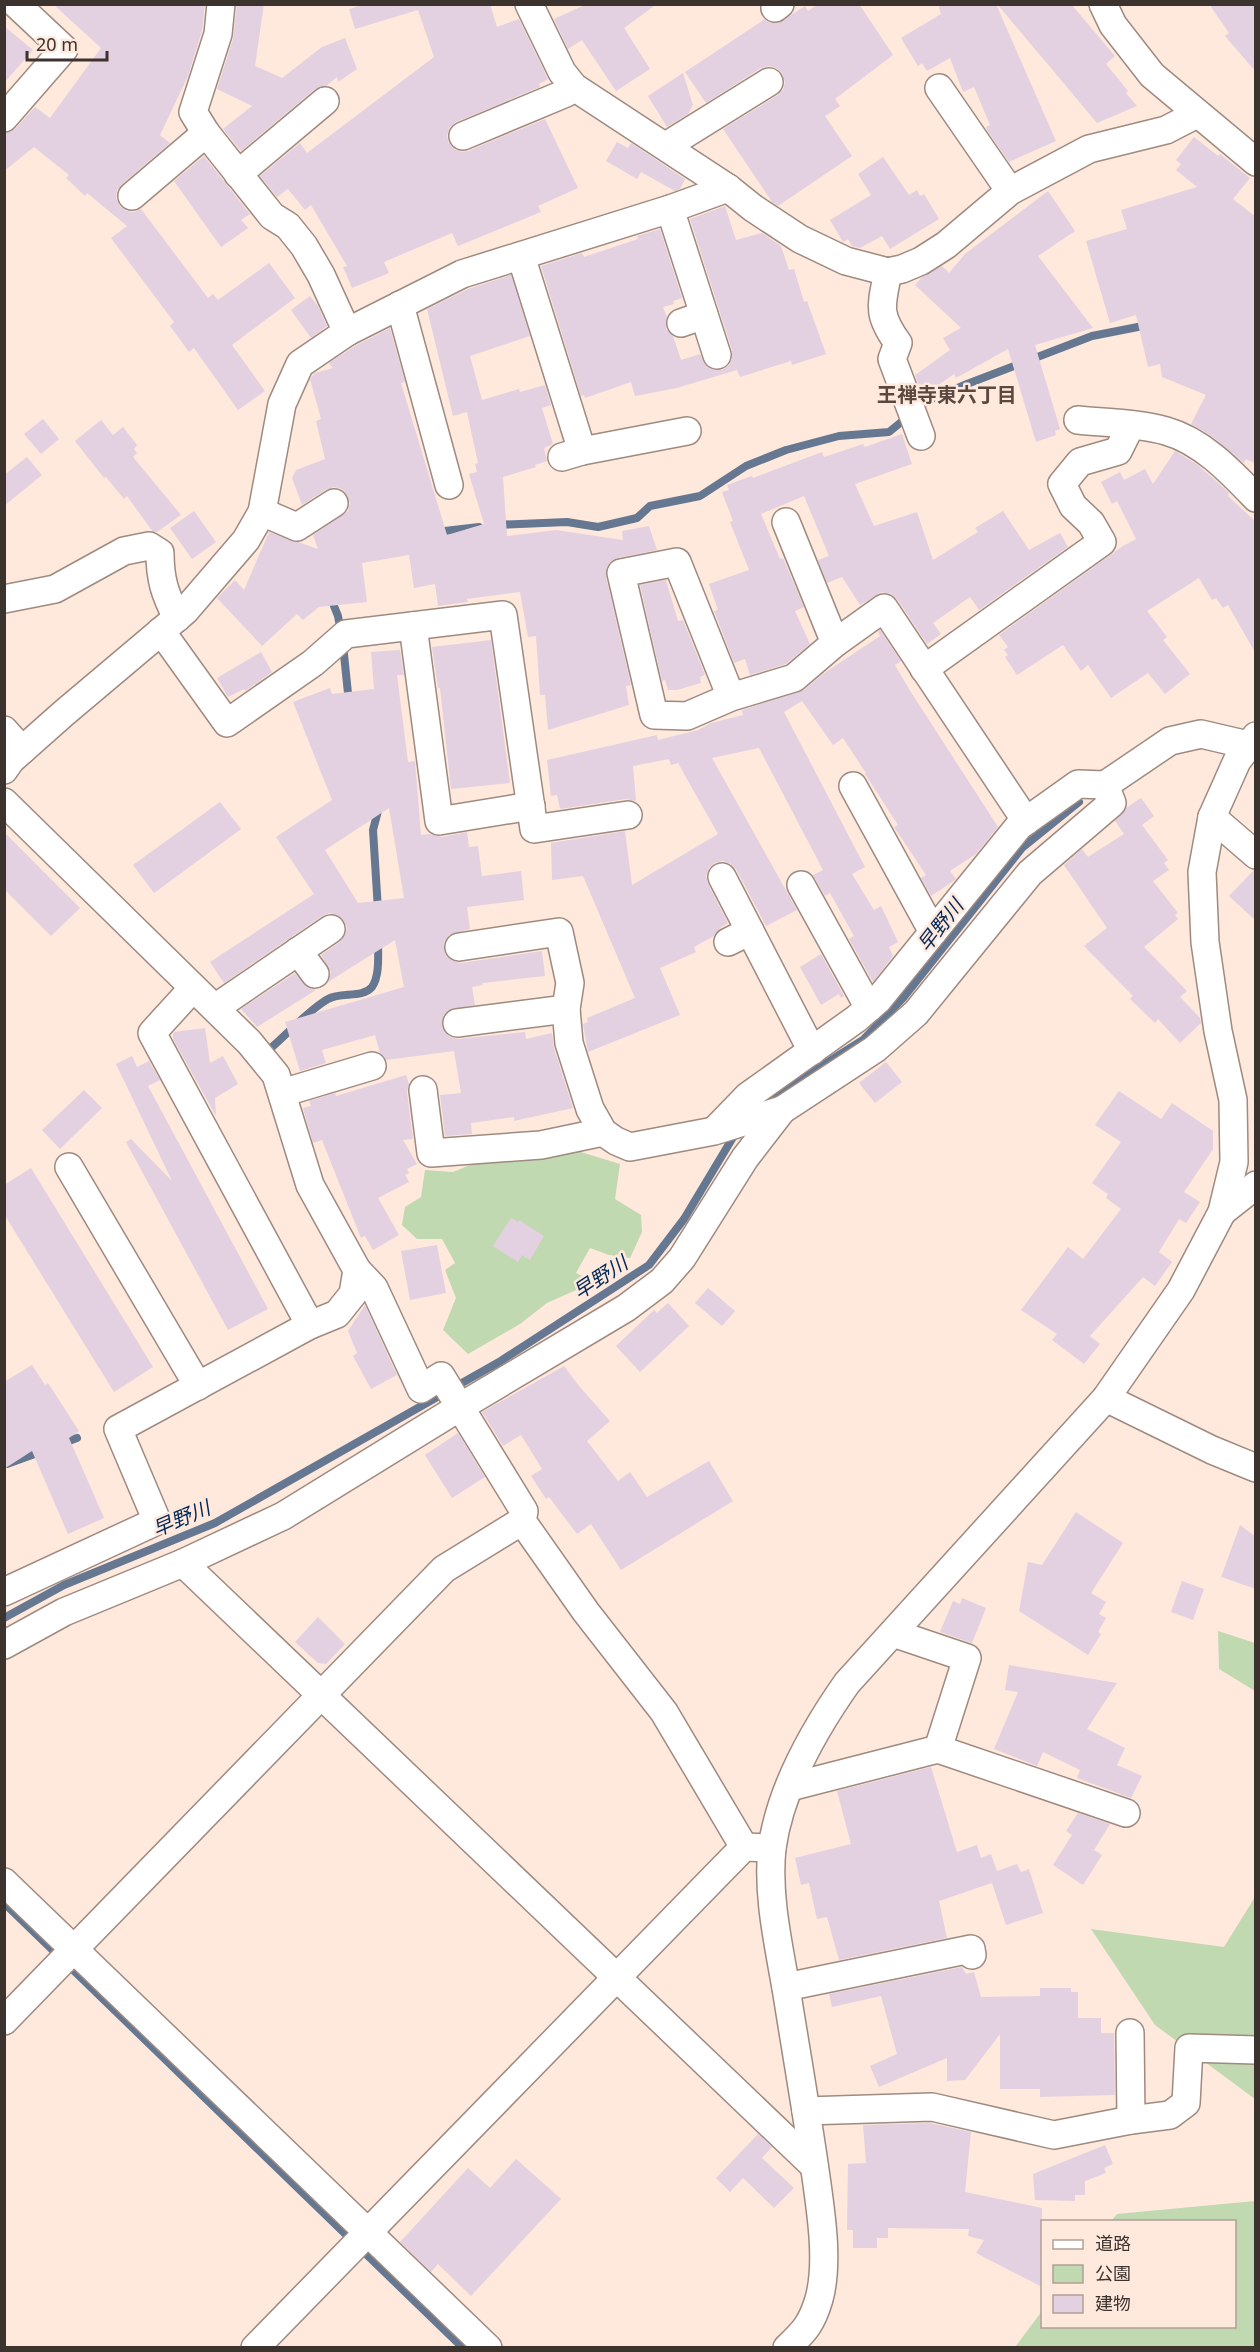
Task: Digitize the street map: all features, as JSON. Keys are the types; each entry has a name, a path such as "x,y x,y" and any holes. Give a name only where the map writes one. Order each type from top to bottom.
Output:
{"street":[{"path":"4,118 64,49 16,4"},
{"path":"221,4 218,34 193,112 206,133 272,216 288,226 304,246 321,275 347,332"},
{"path":"529,4 562,72 574,87 666,146 800,239 846,261 888,272 921,261 946,244 1010,191 1089,148 1166,130 1197,114"},
{"path":"1102,4 1113,25 1152,75 1256,162"},
{"path":"666,146 769,82"},
{"path":"464,136 566,93 574,87"},
{"path":"939,88 1010,191"},
{"path":"238,174 325,101"},
{"path":"132,196 206,133"},
{"path":"4,770 13,740 169,624 246,540 262,512 282,404 300,364 347,332 462,274 670,209 728,188"},
{"path":"670,209 692,319 717,355"},
{"path":"521,256 572,454 687,431"},
{"path":"888,272 881,308 888,329 898,343 892,359 921,436"},
{"path":"400,305 449,485"},
{"path":"1078,420 1167,431 1192,443 1232,473 1256,498"},
{"path":"924,669 1102,543 1091,524 1073,506 1062,484 1080,462 1118,451 1131,425"},
{"path":"262,512 297,527 334,503"},
{"path":"786,522 836,643"},
{"path":"4,599 55,589 124,551 149,546 159,553 160,578 166,597 169,624 227,723 313,663 346,634 502,615 534,830 627,814"},
{"path":"731,697 677,562 621,573 654,715 687,716 731,697 794,678 836,643 884,608 1026,821"},
{"path":"413,626 439,821 531,806"},
{"path":"719,1129 748,1096 812,1051 878,1000 1019,826 1078,784 1105,785 1170,741 1201,734 1252,741 1237,761 1212,817 1202,872 1205,942 1218,1031 1233,1100 1234,1162 1222,1212 1181,1290 1106,1398 847,1683 819,1722 804,1751 790,1787 772,1848 772,1906 814,2166 820,2210 823,2264 819,2298 807,2329 787,2348"},
{"path":"459,947 559,932 570,984 566,1009 569,1043 591,1109 603,1132 630,1147 719,1129 772,1114 875,1049 916,1013 1030,873 1112,803 1105,785"},
{"path":"853,786 933,932"},
{"path":"4,802 249,1042 276,1075 310,1185 357,1270 374,1288 421,1389 441,1376 524,1511 522,1521 586,1612 664,1712 744,1847"},
{"path":"1212,817 1256,855"},
{"path":"722,877 739,936 812,1051"},
{"path":"801,885 869,1008"},
{"path":"215,1008 331,929"},
{"path":"298,951 315,974"},
{"path":"193,988 152,1033 310,1325"},
{"path":"458,1023 566,1009"},
{"path":"282,1093 372,1066"},
{"path":"423,1090 431,1153 541,1145 603,1132"},
{"path":"4,1646 64,1612 183,1563 282,1516 453,1397 626,1308 662,1281 682,1258 772,1114"},
{"path":"69,1167 198,1386"},
{"path":"1222,1212 1256,1185"},
{"path":"4,1592 157,1521 118,1429 310,1325 337,1314 353,1294 357,1270"},
{"path":"1106,1398 1212,1450 1256,1468"},
{"path":"4,2021 444,1569 522,1521"},
{"path":"183,1563 814,2166"},
{"path":"893,1633 967,1658 938,1749"},
{"path":"790,1787 938,1749 1126,1813"},
{"path":"255,2348 744,1847 772,1848"},
{"path":"4,1882 488,2348"},
{"path":"786,1988 970,1949 972,1955"},
{"path":"1130,2033 1131,2120"},
{"path":"806,2111 932,2107 1054,2135 1170,2115 1186,2103 1189,2048 1256,2050"}],"green space":[{"path":"561,1146 620,1164 615,1199 641,1215 642,1232 630,1258 609,1255 590,1248 576,1273 594,1282 547,1303 520,1324 468,1354 443,1330 456,1298 445,1270 455,1263 442,1239 417,1239 402,1225 405,1207 421,1197 425,1170 453,1172 497,1154"},
{"path":"1218,1631 1255,1643 1255,1691 1219,1669"},
{"path":"1255,1897 1255,2099 1155,2025 1091,1929 1224,1947"},
{"path":"1255,2201 1255,2347 1015,2347 1041,2312 1041,2328 1236,2328 1236,2220 1112,2220 1117,2214"}],"building":[{"path":"53,4 205,4 202,31 188,76 160,135 170,143 122,184 117,190 116,198 126,211 134,212 141,209 208,298 213,294 218,300 269,263 295,298 232,345 265,391 238,410 194,348 189,352 170,326 174,322 111,238 127,226 87,193 85,196 66,178 69,175 34,147 4,171 4,133 15,129 35,107 50,118 101,48"},
{"path":"237,4 264,4 255,66 282,78 322,47 345,38 357,69 338,82 337,77 326,86 315,89 241,151 223,129 252,106 217,89 233,39"},
{"path":"365,4 490,4 497,27 519,19 548,79 539,84 540,87 456,122 450,127 447,135 448,141 454,149 462,152 468,151 545,119 578,188 538,206 541,212 458,246 452,233 384,262 389,273 352,288 343,267 347,266 311,205 305,210 288,189 277,197 260,176 300,143 307,153 434,57 418,10 355,29 349,9"},
{"path":"587,4 657,4 624,28 650,69 616,91 582,40 568,49 554,19"},
{"path":"818,4 859,4 893,55 835,99 840,106 825,116 852,156 778,206 772,202 723,129 778,95 783,90 785,82 782,73 769,66 761,68 706,103 685,72 765,19 770,23 778,23 805,6 808,11"},
{"path":"938,4 996,4 1056,141 1009,162 987,130 986,127 990,125 974,87 963,92 950,58 927,71 922,63 918,66 901,38 941,14"},
{"path":"997,4 1071,4 1115,56 1106,64 1137,106 1097,123"},
{"path":"1209,4 1256,4 1256,72 1225,36 1229,33"},
{"path":"4,26 33,50 4,83"},
{"path":"683,73 693,105 688,114 667,127 648,96"},
{"path":"1194,137 1250,178 1233,199 1256,217 1256,464 1246,459 1244,463 1213,437 1191,424 1206,395 1162,377 1160,364 1148,367 1136,315 1110,323 1086,241 1127,229 1121,210 1197,187 1176,170 1181,164 1176,160"},
{"path":"617,142 628,148 631,143 685,179 680,189 675,191 641,172 637,179 606,161"},
{"path":"204,156 250,214 241,220 248,228 221,247 174,181"},
{"path":"883,157 909,195 917,190 920,196 924,194 939,219 890,249 882,236 860,248 852,246 848,239 843,242 830,220 871,195 858,174"},
{"path":"1048,191 1075,231 1038,256 1093,328 1035,345 1060,429 1055,431 1056,435 1036,442 1008,349 956,378 954,374 923,396 915,375 950,350 943,338 961,328 915,285 921,278 942,266 949,273 965,254"},
{"path":"725,206 736,240 762,233 781,246 789,270 794,269 804,302 807,301 826,354 792,365 791,361 740,377 737,370 677,388 635,396 631,382 585,398 584,395 581,396 541,266 582,253 584,257 660,229 682,298 673,301 674,304 663,307 667,317 666,329 673,336 681,360 700,354 707,367 722,370 732,359 732,350 690,219"},
{"path":"511,275 530,336 470,356 482,400 519,389 520,392 545,385 551,405 542,408 553,444 544,448 547,461 535,465 536,467 503,477 507,536 556,530 623,540 622,531 649,526 657,550 617,558 610,562 606,569 631,685 626,686 629,705 548,730 545,695 540,695 536,636 528,637 520,592 467,599 468,602 438,606 435,584 414,588 409,555 362,563 367,602 319,607 303,620 297,614 262,646 217,598 235,580 244,590 269,532 318,549 313,535 348,511 350,503 347,495 342,489 334,487 302,505 292,478 296,470 325,459 316,421 321,419 310,379 315,373 333,368 329,363 355,346 390,328 405,382 401,383 447,535 484,524 469,474 477,472 475,464 478,463 467,412 453,416 427,309 468,289"},
{"path":"310,296 318,306 327,326 311,338 291,310"},
{"path":"43,419 59,439 41,454 24,434"},
{"path":"101,420 113,435 123,427 137,445 134,449 137,453 133,457 181,515 157,532 153,532 127,496 124,499 106,477 104,478 75,441"},
{"path":"902,434 912,464 855,484 874,526 917,512 933,560 978,532 975,528 1003,511 1029,550 1060,533 1068,547 979,610 970,597 933,623 941,634 927,644 897,599 891,594 882,592 860,605 842,577 827,583 818,560 829,556 804,496 761,514 804,607 795,611 810,644 786,664 750,675 745,659 734,663 714,611 718,610 709,584 749,570 730,522 733,521 722,492 729,490 727,485 752,476 753,478 822,452 824,457 863,444 865,447"},
{"path":"1175,451 1195,463 1215,480 1229,493 1228,496 1256,522 1256,654 1228,605 1223,608 1216,598 1212,600 1199,578 1147,611 1167,637 1163,640 1190,674 1165,694 1148,673 1111,698 1088,665 1081,671 1063,645 1017,675 1005,657 1008,655 1004,650 1008,647 999,635 1136,539 1117,501 1112,504 1101,482 1120,472 1124,480 1145,469 1153,484"},
{"path":"27,457 42,475 4,506 4,475"},
{"path":"194,511 216,542 192,559 170,528"},
{"path":"666,580 678,621 683,620 705,675 700,677 701,683 677,690 668,690 665,680 662,681 640,585"},
{"path":"880,630 901,661 895,665 909,689 998,827 976,854 950,871 956,879 931,896 921,878 926,875 894,827 898,825 843,738 833,745 802,701 784,712 865,867 852,874 874,910 881,906 898,942 889,947 893,956 873,982 849,939 854,936 830,893 825,896 813,875 823,870 759,748 712,758 797,910 766,926 736,869 723,861 714,863 706,876 728,923 721,927 714,936 694,947 696,952 660,968 680,1015 588,1052 583,1024 588,1022 587,1018 635,998 583,876 552,880 551,843 625,831 632,885 718,834 678,763 671,765 669,759 633,766 636,801 626,799 560,809 557,795 551,796 547,760 657,735 658,740 743,715 742,710 804,690 823,674 880,636 878,632"},
{"path":"491,640 510,783 451,789 440,688 438,688 432,647"},
{"path":"400,650 404,675 397,675 408,762 415,761 421,835 430,834 442,837 467,832 469,847 478,846 482,876 521,871 524,900 467,907 470,929 449,935 444,942 446,956 461,963 542,951 545,976 482,983 483,985 472,987 475,1005 448,1010 443,1016 444,1032 458,1039 525,1032 526,1039 552,1033 554,1048 573,1108 514,1121 514,1117 471,1123 472,1134 445,1136 440,1095 461,1093 454,1051 386,1060 380,1053 375,1035 322,1050 326,1063 300,1071 285,1022 404,987 395,940 328,982 331,972 321,955 340,942 347,928 344,921 337,915 329,913 322,916 224,983 210,962 314,894 276,837 332,800 293,702 330,688 332,694 374,689 371,652","holes":["389,808 404,898 358,903 325,850"]},
{"path":"261,652 272,672 245,691 244,689 228,697 217,678"},
{"path":"1141,798 1154,816 1142,825 1168,860 1164,863 1169,870 1153,881 1178,913 1175,915 1178,919 1144,947 1187,991 1180,997 1200,1018 1201,1023 1180,1043 1158,1019 1155,1023 1130,999 1133,996 1084,946 1107,928 1064,865 1082,849 1088,857 1124,834 1115,821 1126,808"},
{"path":"220,802 241,829 154,893 133,865"},
{"path":"4,832 80,908 51,936 4,889"},
{"path":"1256,870 1256,921 1229,896"},
{"path":"821,954 844,996 841,998 839,994 821,1005 800,967"},
{"path":"295,973 308,988 316,990 257,1027 241,1009"},
{"path":"205,1028 210,1063 223,1056 238,1084 215,1098 216,1116 173,1039 174,1032"},
{"path":"132,1056 137,1067 149,1061 160,1080 148,1086 268,1309 228,1330 126,1142 131,1139 172,1181 116,1064"},
{"path":"886,1062 902,1082 875,1103 859,1083"},
{"path":"406,1075 409,1084 407,1092 413,1139 403,1140 417,1164 407,1169 409,1173 405,1175 409,1182 378,1198 399,1235 373,1250 365,1236 361,1238 322,1140 313,1143 303,1108 311,1106 309,1101 335,1093 336,1096"},
{"path":"84,1090 102,1108 60,1149 42,1130"},
{"path":"1119,1091 1161,1119 1172,1103 1213,1131 1213,1149 1184,1192 1200,1202 1186,1223 1179,1219 1159,1252 1172,1262 1155,1286 1143,1277 1090,1336 1100,1344 1084,1364 1052,1340 1057,1334 1021,1310 1068,1247 1083,1259 1121,1209 1106,1198 1108,1194 1092,1183 1121,1142 1095,1125"},
{"path":"31,1168 153,1367 114,1392 4,1214 4,1185"},
{"path":"511,1218 518,1222 519,1220 544,1236 530,1260 522,1255 518,1262 493,1246"},
{"path":"437,1245 446,1293 410,1300 401,1251"},
{"path":"708,1288 735,1311 722,1326 695,1303"},
{"path":"668,1303 689,1326 640,1372 616,1346 654,1310 657,1313"},
{"path":"365,1305 397,1375 371,1389 353,1356 357,1353 348,1331"},
{"path":"32,1365 45,1385 48,1383 79,1431 69,1438 104,1518 68,1534 32,1451 4,1469 4,1382"},
{"path":"564,1366 610,1421 587,1441 618,1481 630,1472 647,1497 709,1461 733,1501 621,1570 591,1524 577,1534 549,1497 546,1499 531,1476 542,1469 521,1435 503,1446 482,1412"},
{"path":"458,1433 485,1477 452,1498 425,1455"},
{"path":"1076,1512 1123,1543 1091,1593 1106,1602 1099,1614 1106,1618 1098,1632 1101,1634 1088,1655 1019,1611 1028,1562 1042,1565"},
{"path":"1240,1525 1256,1537 1256,1589 1221,1577"},
{"path":"1182,1581 1204,1589 1193,1620 1171,1612"},
{"path":"962,1598 986,1608 972,1643 940,1632 953,1601 960,1604"},
{"path":"318,1617 345,1644 326,1664 318,1663 295,1642"},
{"path":"1009,1665 1117,1683 1087,1729 1125,1748 1117,1765 1142,1776 1131,1798 1077,1778 1080,1770 1043,1752 1037,1766 994,1749 1018,1692 1005,1690"},
{"path":"931,1767 957,1852 977,1845 981,1858 991,1854 997,1871 1017,1864 1021,1872 1029,1869 1043,1913 1006,1925 992,1883 939,1901 947,1938 839,1960 827,1917 817,1919 809,1883 801,1885 795,1858 851,1844 837,1791"},
{"path":"1078,1813 1110,1824 1094,1850 1102,1855 1083,1885 1053,1865 1072,1835 1066,1831"},
{"path":"962,1967 966,1974 974,1972 981,1997 1040,1996 1040,1988 1071,1988 1071,1992 1078,1992 1078,2018 1101,2018 1101,2033 1114,2033 1115,2095 1040,2097 1040,2089 1000,2089 1000,2034 965,2080 947,2081 947,2058 879,2087 870,2066 897,2054 881,1996 832,2007 829,1994"},
{"path":"930,2123 971,2132 965,2192 1042,2208 1041,2286 976,2253 984,2240 968,2236 969,2229 888,2228 888,2238 877,2238 877,2248 853,2248 853,2230 847,2230 848,2164 866,2163 863,2125"},
{"path":"758,2134 772,2147 762,2158 794,2188 774,2208 743,2178 730,2192 716,2178"},
{"path":"1105,2145 1113,2164 1104,2168 1106,2173 1085,2181 1085,2195 1075,2195 1075,2201 1035,2200 1033,2174"},
{"path":"516,2159 561,2199 471,2296 438,2264 431,2272 400,2242 468,2168 490,2188"}],"waterway":[{"path":"495,525 567,522 598,527 637,518 650,506 700,496 746,466 786,450 839,436 889,432 927,401 967,384 1092,336 1148,325"},
{"path":"436,532 479,527"},
{"path":"330,596 338,616 341,632"},
{"path":"343,645 349,703"},
{"name":"早野川","path":"761,1104 863,1040 903,998 1022,848 1079,802"},
{"path":"378,910 373,830 379,807"},
{"path":"272,1047 321,1003 339,995 368,991 375,982 378,941"},
{"name":"早野川","path":"4,1618 64,1585 215,1523 499,1362 649,1265 684,1219 735,1134"},
{"path":"61,1444 77,1438"},
{"path":"7,1464 43,1451"},
{"path":"4,1903 463,2348"}],"district":[{"name":"王禅寺東六丁目","path":"947,394"}]}
